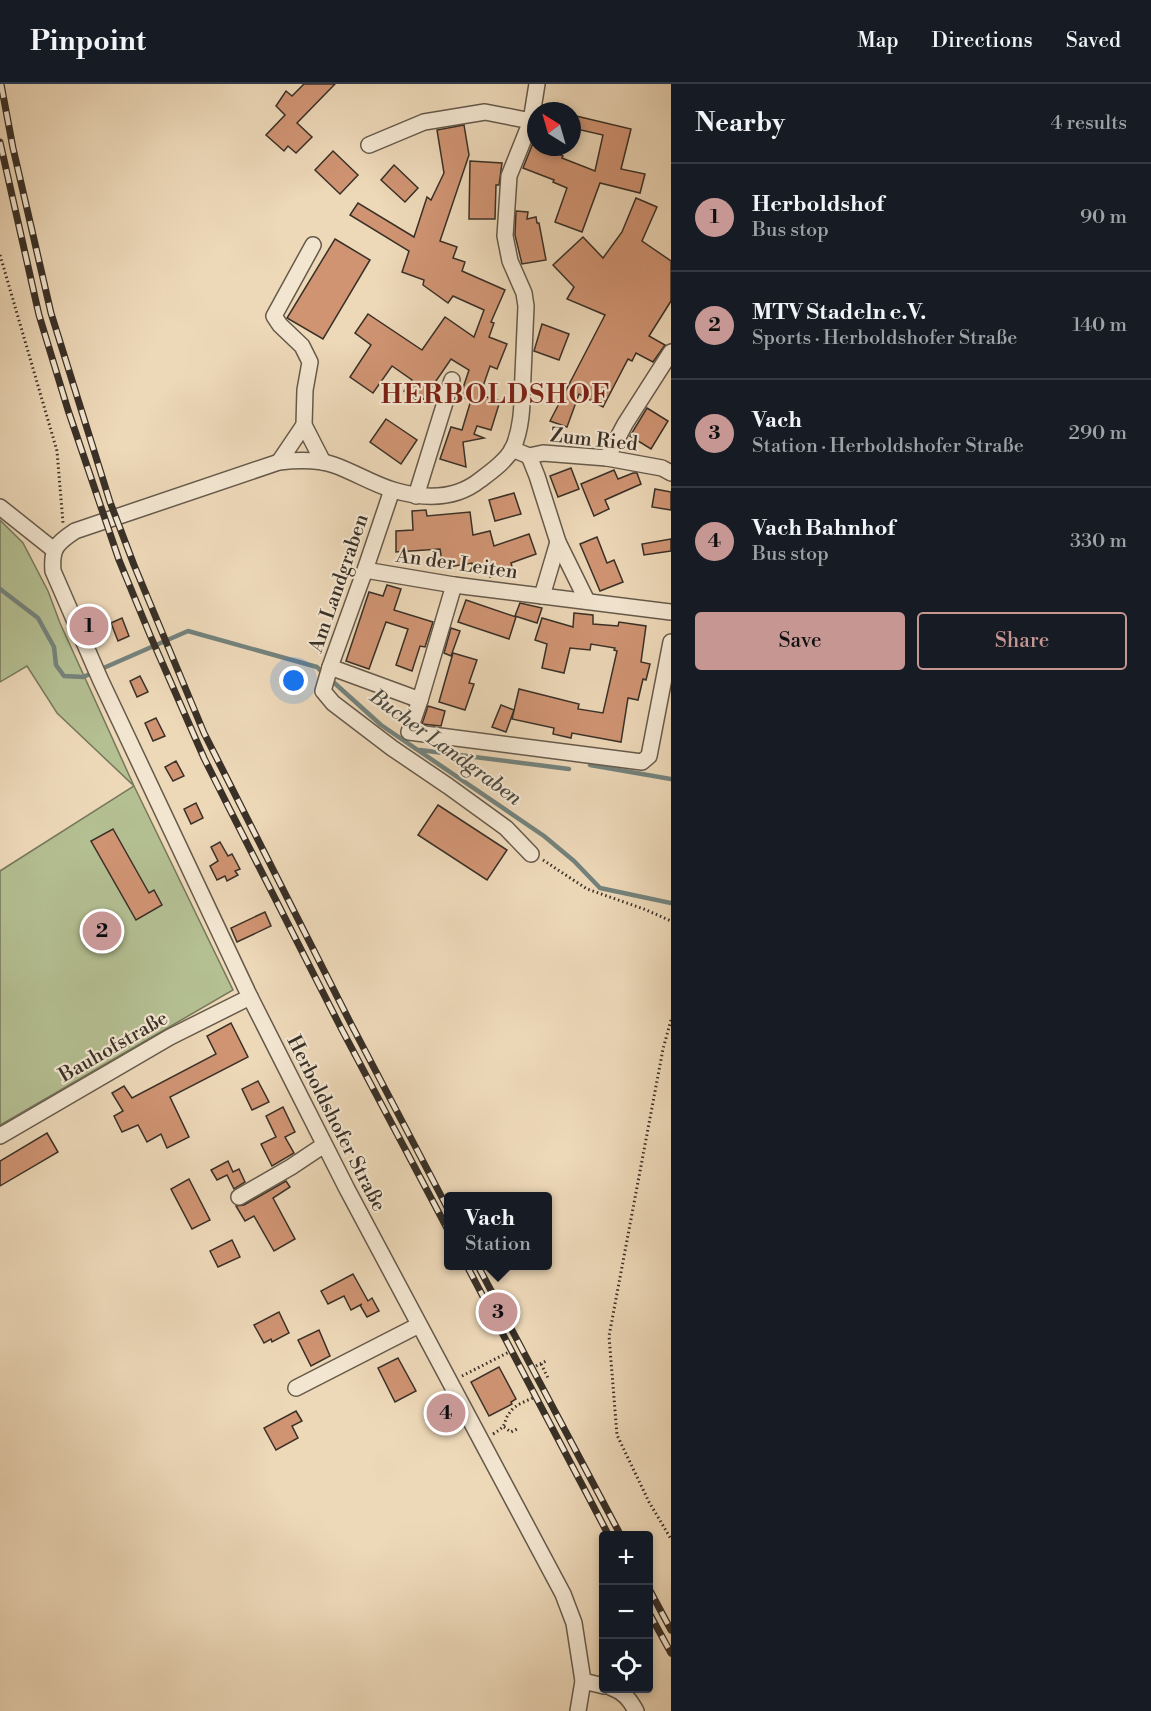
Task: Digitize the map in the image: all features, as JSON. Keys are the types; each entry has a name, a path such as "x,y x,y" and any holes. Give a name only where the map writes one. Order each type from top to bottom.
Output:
{"street":[{"path":"534,102 537,84"},
{"path":"369,145 424,122 485,112 527,120"},
{"path":"0,507 54,550 59,543 75,531 105,519 279,462 293,460 322,462 392,490 416,496 435,497 456,493 475,484 500,464 512,448 521,419 526,306 524,293 510,261 506,227 509,176 527,131"},
{"path":"313,245 274,316 302,346 310,362 305,390 304,425 322,462"},
{"path":"608,458 625,424 671,352"},
{"path":"416,496 452,380"},
{"path":"279,462 304,425"},
{"name":"Zum Ried","path":"512,448 529,456 543,453 608,458 662,468 671,473"},
{"path":"529,456 558,542 587,601"},
{"name":"Am Landgraben","path":"392,490 330,667 420,700"},
{"name":"An der Leiten","path":"542,596 558,542"},
{"name":"Herboldshofer Straße","path":"54,550 53,571 100,679 250,997 324,1145 449,1383 564,1594 574,1623 583,1681 578,1711"},
{"name":"An der Leiten","path":"365,570 454,585 671,612"},
{"path":"454,585 409,732 642,762 649,756 671,642"},
{"path":"330,667 323,691 333,703 392,748 506,828 531,854"},
{"name":"Bauhofstraße","path":"0,1136 170,1037 250,997"},
{"path":"239,1197 324,1145"},
{"path":"296,1388 419,1325"},
{"path":"583,1681 599,1685"},
{"path":"622,1693 630,1700 636,1711"}],"path":[{"path":"0,255 57,451 66,537"},
{"path":"531,854 587,889 671,921"},
{"path":"671,1020 663,1049 609,1336 617,1435 649,1502 671,1539"},
{"path":"449,1383 509,1352"},
{"path":"536,1366 546,1361"},
{"path":"541,1364 549,1380"},
{"path":"481,1441 504,1427 510,1412 533,1398"},
{"path":"504,1427 511,1432 517,1429"}],"green space":[{"path":"0,520 23,543 48,591 60,623 134,786 57,713 27,666 0,682"},
{"path":"134,786 233,990 0,1125 0,871"}],"building":[{"path":"304,84 335,84 297,123 312,137 296,153 288,146 284,151 266,135 285,115 276,106 286,91 292,96"},
{"path":"581,117 631,129 621,169 645,174 640,193 600,183 582,232 555,222 567,188 553,182 554,180 523,168 528,156 563,156 562,158 595,171 603,135 581,130"},
{"path":"464,125 469,155 440,241 457,247 453,258 465,262 462,271 505,290 491,322 494,323 489,337 507,344 497,369 490,366 480,395 500,401 491,430 477,426 474,434 484,438 463,442 466,467 440,459 451,427 462,430 471,400 460,397 469,370 451,359 421,403 404,391 412,380 392,366 373,393 350,377 371,345 355,333 368,314 422,350 445,317 474,337 484,310 453,296 448,303 423,285 424,280 402,272 409,251 350,215 358,203 414,237 427,197 431,200 444,173 437,130"},
{"path":"333,151 358,175 340,194 315,170"},
{"path":"470,161 502,163 499,185 496,185 495,219 469,219"},
{"path":"394,165 418,188 405,202 381,180"},
{"path":"636,198 657,207 642,241 671,261 671,301 649,336 665,345 653,362 636,353 632,361 628,359 603,407 579,394 567,427 550,421 605,315 567,299 574,287 553,265 583,237 603,258 622,232"},
{"path":"516,211 528,212 527,219 536,217 546,260 522,264 515,235"},
{"path":"335,239 370,260 323,339 287,318"},
{"path":"542,324 569,334 559,360 534,351"},
{"path":"647,408 668,421 651,449 630,436"},
{"path":"386,419 417,440 401,464 370,442"},
{"path":"571,468 579,489 558,497 550,476"},
{"path":"614,470 618,479 637,473 641,484 605,500 609,509 594,516 581,484"},
{"path":"655,489 671,492 671,510 652,507"},
{"path":"514,493 521,514 495,521 489,500"},
{"path":"426,510 427,516 470,512 473,535 490,531 494,546 529,534 536,554 511,563 513,570 490,577 487,568 473,570 472,563 443,568 440,549 396,552 396,531 413,530 412,511"},
{"path":"597,537 607,563 614,560 623,582 600,591 580,544"},
{"path":"671,539 671,551 644,555 642,544"},
{"path":"387,585 401,589 394,610 433,622 425,647 420,646 412,671 396,665 408,629 386,622 369,669 346,661 369,592 383,596"},
{"path":"466,600 516,617 509,639 458,622"},
{"path":"520,603 542,608 537,623 515,616"},
{"path":"574,613 593,615 593,624 618,626 619,622 646,626 641,662 650,664 646,680 643,679 638,700 628,698 621,742 572,733 571,738 553,734 554,728 512,719 519,689 579,704 578,709 603,713 617,651 614,650 615,648 591,644 590,650 570,648 564,673 542,668 547,644 535,640 542,618 573,627"},
{"path":"122,618 129,636 118,641 111,623"},
{"path":"451,628 460,631 451,656 444,653"},
{"path":"453,653 477,660 469,683 474,684 465,710 439,702"},
{"path":"140,676 148,692 137,697 130,681"},
{"path":"501,705 514,710 506,732 492,727"},
{"path":"428,706 445,711 441,726 422,724"},
{"path":"156,718 165,736 153,741 145,723"},
{"path":"176,761 184,776 173,781 165,767"},
{"path":"196,803 203,818 191,824 184,809"},
{"path":"438,805 507,850 487,880 418,835"},
{"path":"113,829 149,893 154,890 162,905 136,920 91,841"},
{"path":"220,842 228,856 232,854 240,869 235,871 238,875 227,881 225,876 217,880 210,866 218,861 211,847"},
{"path":"265,912 271,926 237,942 231,928"},
{"path":"231,1023 248,1057 170,1097 189,1137 167,1148 161,1134 147,1142 138,1125 122,1132 114,1116 123,1111 112,1093 124,1086 132,1098 216,1054 207,1036"},
{"path":"258,1081 269,1102 252,1110 242,1089"},
{"path":"283,1107 295,1132 285,1137 294,1153 272,1166 261,1144 276,1137 266,1116"},
{"path":"47,1133 58,1152 0,1186 0,1161"},
{"path":"228,1161 233,1172 239,1169 245,1182 234,1189 227,1175 217,1180 211,1170"},
{"path":"189,1179 210,1220 192,1229 171,1189"},
{"path":"286,1181 290,1187 273,1198 295,1239 274,1251 254,1216 245,1221 236,1206 244,1205"},
{"path":"232,1240 240,1257 218,1267 210,1251"},
{"path":"353,1274 368,1301 372,1298 379,1311 367,1317 360,1305 351,1310 344,1296 328,1304 321,1291"},
{"path":"279,1312 289,1333 272,1342 271,1339 264,1343 254,1325"},
{"path":"319,1330 330,1356 311,1366 298,1340"},
{"path":"398,1358 416,1391 395,1402 378,1368"},
{"path":"499,1367 516,1399 511,1402 512,1404 489,1416 471,1382"},
{"path":"296,1411 302,1421 292,1426 298,1438 276,1450 264,1428"}],"waterway":[{"name":"Bucher Landgraben","path":"0,589 38,618 54,647 56,665 64,676 83,677 188,631 317,667 324,674"},
{"name":"Bucher Landgraben","path":"330,679 381,725 544,836 574,861 600,888 671,903"},
{"path":"420,750 569,769"},
{"path":"590,765 671,779"}],"railway":[{"path":"1,84 13,148 51,313 110,502 134,565 204,733 350,1022 444,1201"},
{"path":"0,142 39,315 68,410 119,560 204,758 341,1028 444,1222"},
{"path":"469,1270 606,1531"},
{"path":"480,1270 618,1531"},
{"path":"653,1596 671,1630"},
{"path":"653,1620 671,1653"}],"place":[{"name":"Herboldshof","path":"89,626"},
{"name":"MTV Stadeln e.V.","path":"102,931"},
{"name":"Vach","path":"498,1312"},
{"name":"Vach Bahnhof","path":"446,1413"}],"district":[{"name":"HERBOLDSHOF","path":"496,394"}]}
